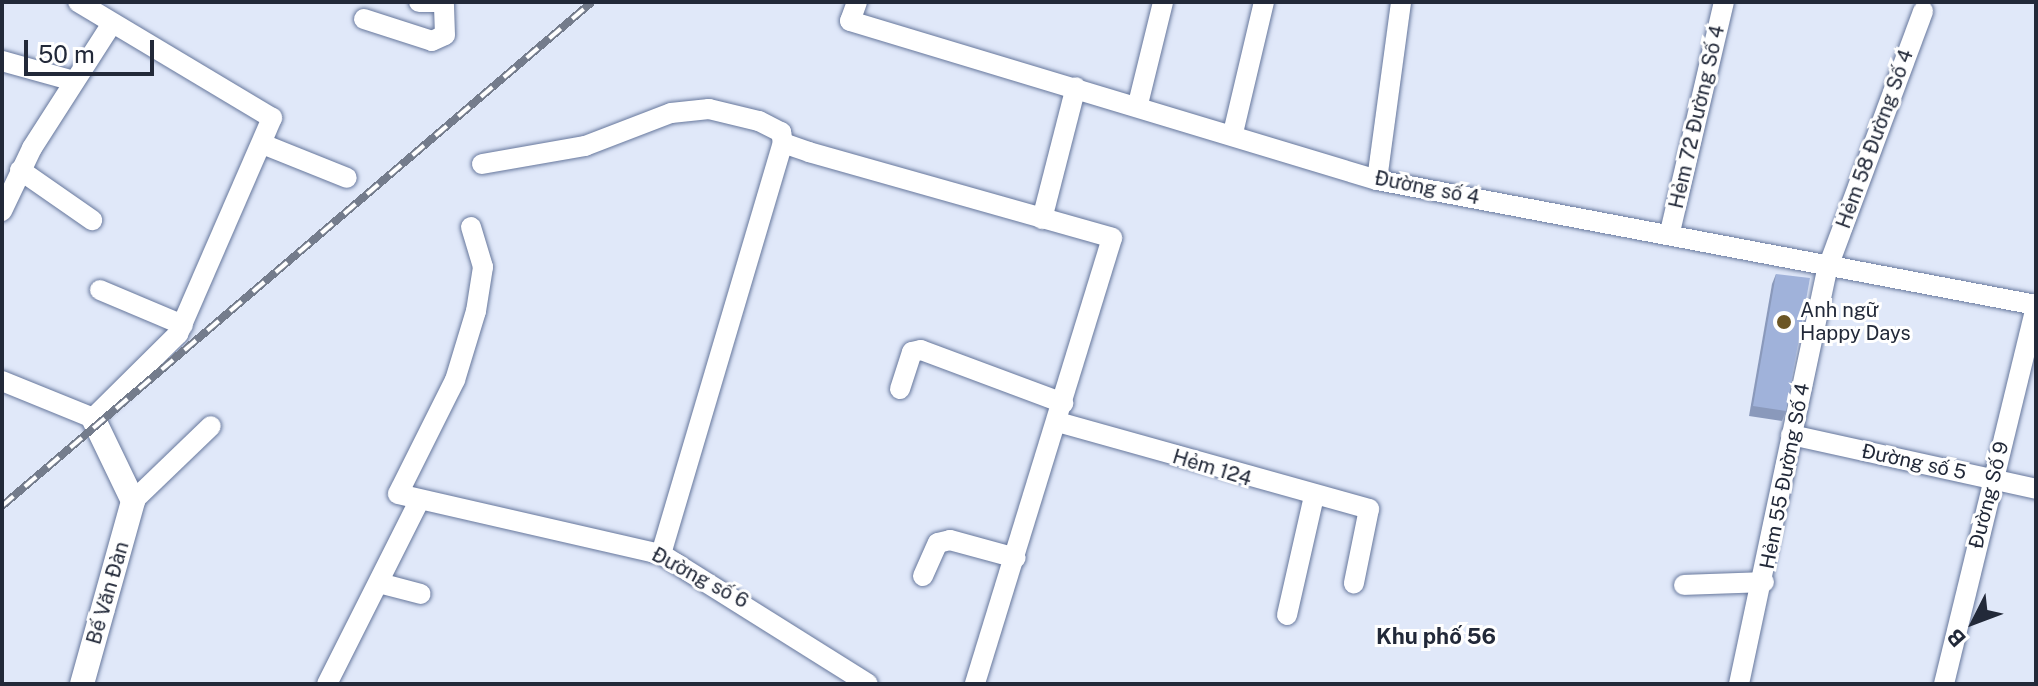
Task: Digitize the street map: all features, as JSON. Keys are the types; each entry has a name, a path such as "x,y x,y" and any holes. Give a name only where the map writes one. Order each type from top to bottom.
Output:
{"street":[{"path":"78,2 111,25 272,118 265,145 183,325 93,418"},
{"path":"419,2 435,2"},
{"path":"364,19 432,41 445,35 444,2"},
{"name":"Đường số 4","path":"857,2 850,21 1138,104 1377,180 1670,232 1828,267 2036,306"},
{"path":"1138,104 1163,2"},
{"path":"1233,133 1264,2"},
{"path":"1377,180 1401,2"},
{"name":"Hẻm 72 Đường Số 4","path":"1670,232 1724,2"},
{"name":"Hẻm 58 Đường Số 4","path":"1828,267 1923,11"},
{"path":"2,211 20,170 111,25"},
{"path":"2,61 74,81"},
{"path":"1042,219 1076,87"},
{"path":"482,164 585,146 671,113 709,109 759,121 781,132 783,143 661,554"},
{"path":"783,143 1112,238 975,684"},
{"path":"265,145 347,178"},
{"path":"20,170 92,220"},
{"path":"327,684 418,503 398,494 455,380 476,311 483,267 471,227"},
{"name":"Hẻm 55 Đường Số 4","path":"1739,684 1764,582 1791,435 1828,267"},
{"path":"100,290 183,325"},
{"name":"Đường Số 9","path":"1944,684 2036,306"},
{"name":"Hẻm 124","path":"900,389 912,352 921,350 1060,412 1314,496 1369,509 1354,583"},
{"path":"2,381 93,418 131,497 211,426"},
{"name":"Đường số 5","path":"1791,435 2036,489"},
{"path":"1287,615 1314,496"},
{"name":"Bế Văn Đàn","path":"82,684 131,497"},
{"name":"Đường số 6","path":"418,503 609,537 661,554 868,684"},
{"path":"923,576 938,543 950,540 1016,558"},
{"path":"1684,585 1764,582"},
{"path":"379,583 421,594"}],"building":[{"name":"Anh ngữ Happy Days","path":"1776,274 1810,278 1786,411 1753,406"}],"railway":[{"path":"2,506 592,2"}],"place":[{"name":"Anh ngữ Happy Days","path":"1784,322"}],"district":[{"name":"Khu phố 56","path":"1436,637"}]}
